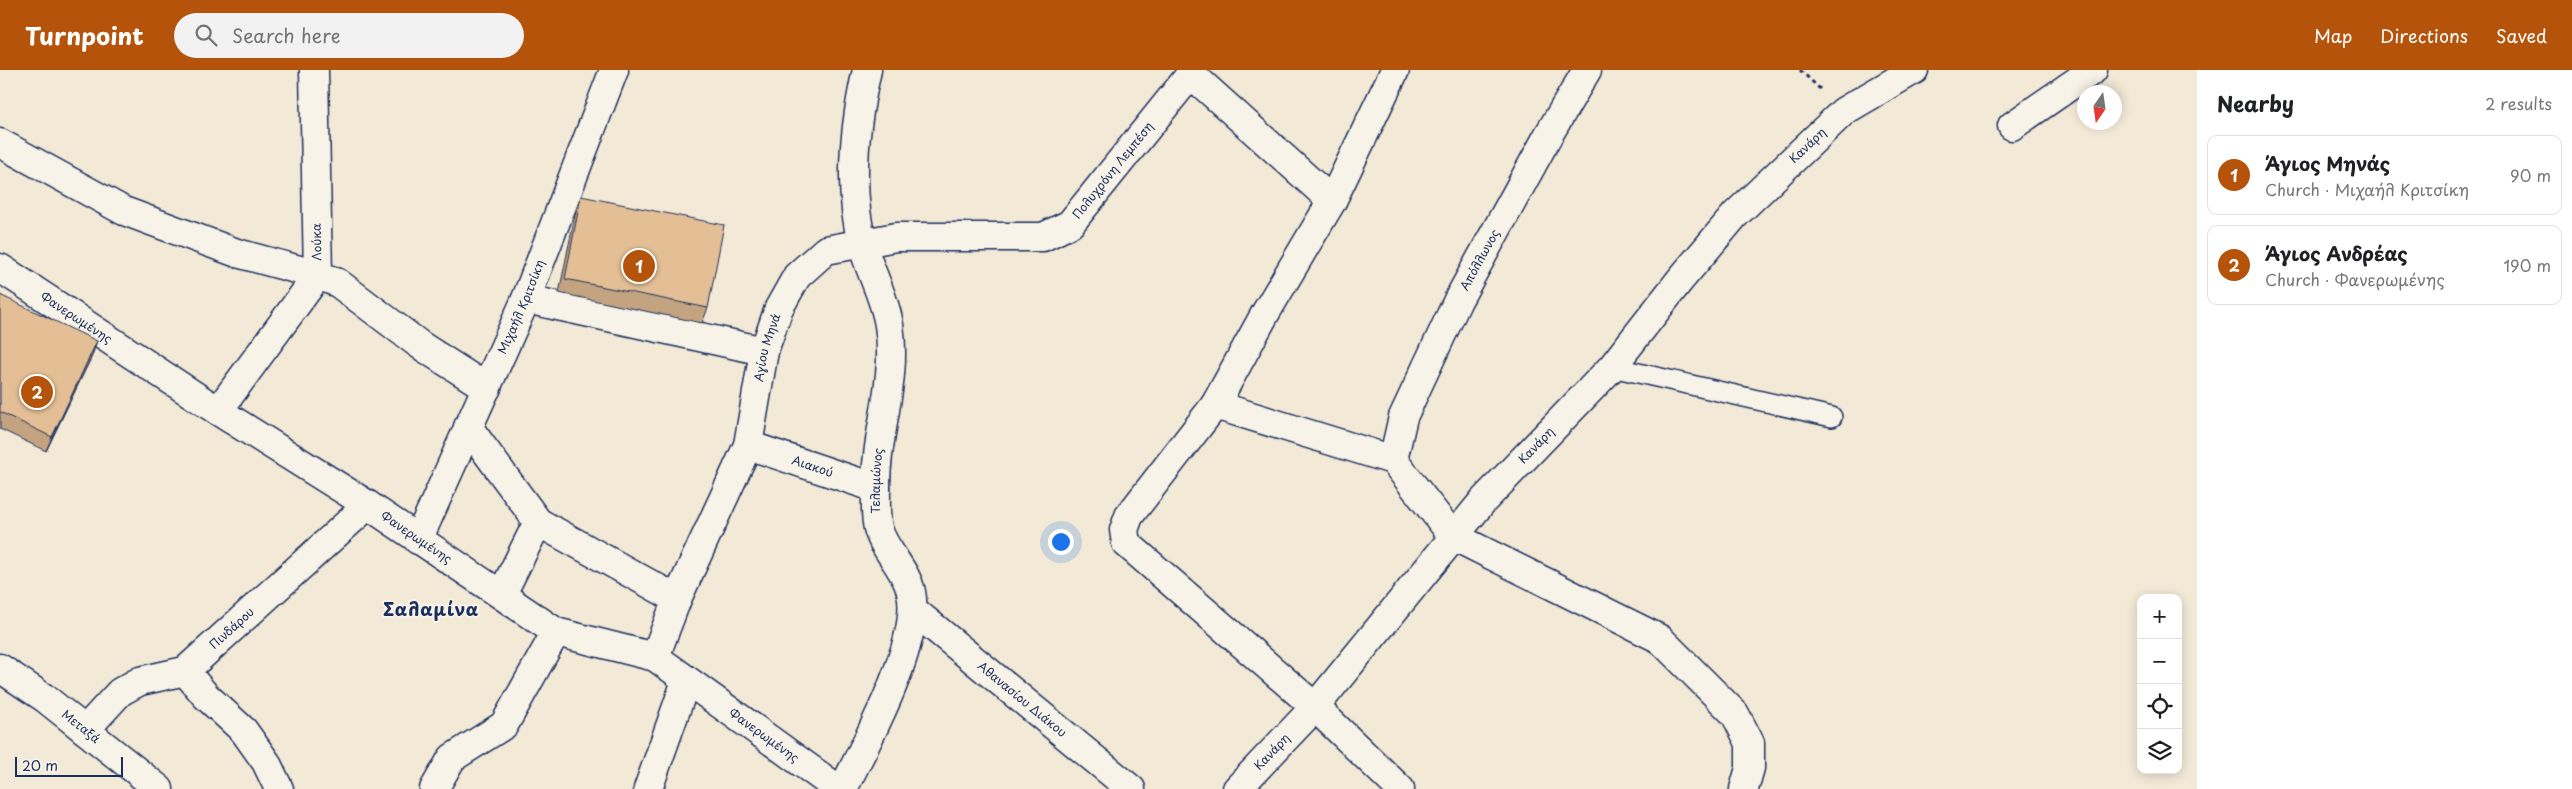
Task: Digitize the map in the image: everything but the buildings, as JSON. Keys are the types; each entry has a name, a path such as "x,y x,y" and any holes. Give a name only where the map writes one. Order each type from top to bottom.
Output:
{"street":[{"name":"Λούκα","path":"218,411 318,275 314,70"},
{"name":"Μιχαήλ Κριτσίκη","path":"418,540 526,299 614,70"},
{"path":"862,245 854,189 854,165 858,107 866,70"},
{"path":"1396,70 1332,201 1266,312 1215,405 1129,516 1124,530 1126,543 1315,707 1400,789"},
{"name":"Απόλλωνος","path":"1393,460 1403,417 1458,300 1549,134 1588,70"},
{"name":"Κανάρη","path":"1238,789 1315,707 1453,536 1612,367 1680,280 1735,215 1844,111 1914,70"},
{"path":"2012,126 2094,70"},
{"path":"1192,72 1332,201"},
{"name":"Πολυχρόνη Λεμπέση","path":"862,245 896,237 1043,237 1070,224 1192,72"},
{"path":"0,143 124,211 237,253 318,275 338,283 420,345 487,388"},
{"name":"Αγίου Μηνά","path":"655,657 676,599 748,445 764,351 779,308 797,276 826,250 862,245"},
{"name":"Τελαμώνος","path":"843,789 886,701 908,637 913,610 911,590 878,529 876,488 892,347 888,321 862,245"},
{"name":"Φανερωμένης","path":"0,268 218,411 368,505 556,632 655,657 838,789"},
{"path":"526,299 764,351"},
{"path":"1215,405 1393,460 1453,536 1660,639 1736,714 1750,743 1750,768 1744,789"},
{"path":"468,427 538,522 676,599"},
{"name":"Αιακού","path":"748,445 876,488"},
{"name":"Πινδάρου","path":"85,730 120,692 140,681 185,671 368,505"},
{"path":"502,594 538,522"},
{"name":"Αθανασίου Διάκου","path":"913,610 1131,789"},
{"path":"434,789 452,758 504,725 556,632"},
{"name":"Μεταξά","path":"0,668 46,699 159,789"},
{"path":"185,671 206,696 244,731 266,762 278,789"},
{"path":"648,789 686,680"}],"lane":[{"path":"1612,367 1832,417"}],"place":[{"name":"Άγιος Μηνάς","path":"639,266"},
{"name":"Άγιος Ανδρέας","path":"37,392"}],"district":[{"name":"Σαλαμίνα","path":"431,610"}]}
